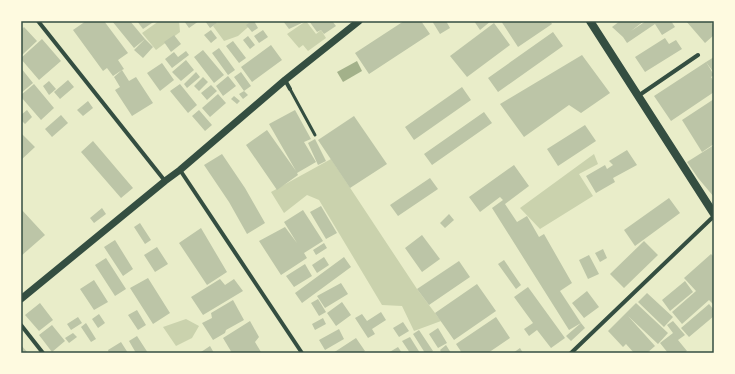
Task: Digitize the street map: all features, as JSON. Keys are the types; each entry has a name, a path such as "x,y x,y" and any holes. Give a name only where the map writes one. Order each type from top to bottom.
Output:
{"main road":[{"path":"590,21 714,215"}],"street":[{"path":"38,21 165,181"},
{"path":"21,300 180,170 285,80 359,21"},
{"path":"638,96 698,54"},
{"path":"285,80 290,89"},
{"path":"180,170 302,353"},
{"path":"571,353 714,215"},
{"path":"21,325 43,353"}],"lane":[{"path":"290,89 315,136"}],"shaded area":[{"path":"159,21 179,21 180,32 156,50 142,33"},
{"path":"219,21 255,21 238,36 224,41 213,26"},
{"path":"306,21 316,34 321,30 326,38 308,51 303,45 299,48 287,34"},
{"path":"357,61 362,71 343,82 337,72"},
{"path":"594,154 598,164 579,174 593,196 540,229 520,208"},
{"path":"331,159 417,289 441,321 414,331 402,306 382,305 319,200 307,195 284,213 271,192"},
{"path":"186,319 199,326 192,338 176,346 163,327"}],"building":[{"path":"86,21 104,21 128,53 118,60 124,69 113,76 107,68 103,71 73,30"},
{"path":"112,21 130,21 145,39 134,48"},
{"path":"137,21 155,21 143,29"},
{"path":"184,21 199,21 189,28"},
{"path":"205,21 216,21 217,23 210,28"},
{"path":"254,21 258,28 252,32 246,25"},
{"path":"283,21 306,21 289,29"},
{"path":"309,21 332,21 336,26 324,34 321,30 317,32"},
{"path":"404,21 421,21 430,34 369,74 355,53"},
{"path":"432,21 446,21 450,28 440,34"},
{"path":"474,21 491,21 480,30"},
{"path":"501,21 550,21 552,24 518,47"},
{"path":"620,21 644,21 631,31 646,21 671,21 675,27 662,35 655,24 627,43 612,27"},
{"path":"686,21 710,21 714,26 714,35 705,43"},
{"path":"494,23 510,45 467,77 450,56"},
{"path":"24,27 37,41 21,56 21,30"},
{"path":"211,30 217,38 211,43 204,35"},
{"path":"263,30 268,37 259,43 254,36"},
{"path":"553,32 563,46 498,92 488,78"},
{"path":"174,35 181,44 171,52 164,42"},
{"path":"248,36 255,45 250,49 243,40"},
{"path":"665,38 669,44 676,40 682,49 645,72 635,57"},
{"path":"42,39 61,61 39,80 21,58"},
{"path":"145,39 153,47 143,58 134,50"},
{"path":"233,41 246,58 239,63 226,46"},
{"path":"271,45 282,60 252,82 241,67"},
{"path":"219,48 235,70 228,75 212,53"},
{"path":"203,50 224,75 214,83 194,57"},
{"path":"186,51 189,55 172,68 165,59 174,52 178,57"},
{"path":"582,55 610,93 581,113 569,105 524,137 500,104"},
{"path":"714,57 714,73 706,62"},
{"path":"186,60 194,70 181,81 172,72"},
{"path":"706,62 714,75 711,77 714,82 714,92 671,121 654,96"},
{"path":"162,63 174,80 160,91 147,73"},
{"path":"21,68 33,83 21,93"},
{"path":"122,70 129,81 136,77 153,103 132,116 115,90 120,87 114,77"},
{"path":"196,72 200,77 187,88 184,84"},
{"path":"241,72 251,86 244,91 234,77"},
{"path":"228,76 236,86 223,96 216,86"},
{"path":"203,77 208,82 199,91 194,86"},
{"path":"68,80 74,87 60,99 54,92"},
{"path":"49,81 56,89 49,95 43,86"},
{"path":"34,84 54,108 41,120 21,97 21,95"},
{"path":"180,84 197,105 188,113 170,91"},
{"path":"211,85 217,91 207,100 201,93"},
{"path":"462,87 471,100 414,140 405,127"},
{"path":"244,91 248,95 243,99 239,94"},
{"path":"218,94 226,103 210,117 202,108"},
{"path":"234,96 240,101 237,104 231,99"},
{"path":"714,99 714,144 702,152 682,120"},
{"path":"88,101 93,108 83,116 77,110"},
{"path":"27,110 32,117 25,124 21,120 21,115"},
{"path":"199,110 212,125 205,131 192,116"},
{"path":"295,110 311,139 304,142 316,162 297,173 298,175 277,190 246,145 267,130 296,171 269,124"},
{"path":"484,112 492,123 432,165 424,154"},
{"path":"61,115 68,123 52,137 45,129"},
{"path":"354,116 387,164 350,188 318,140"},
{"path":"585,125 596,141 558,166 547,149"},
{"path":"21,133 35,147 21,160"},
{"path":"315,139 326,161 318,165 308,143"},
{"path":"93,141 133,188 121,198 81,152"},
{"path":"714,145 714,197 687,162"},
{"path":"627,150 637,165 613,178 615,182 596,193 586,176 605,165 607,169 613,165 609,161"},
{"path":"222,154 245,188 265,223 247,234 229,202 204,165"},
{"path":"514,165 529,186 505,204 517,222 527,216 539,237 544,234 572,283 560,291 581,323 569,330 492,208 503,200 500,197 480,212 469,197"},
{"path":"430,178 438,189 398,216 390,205"},
{"path":"669,198 680,213 635,246 624,230"},
{"path":"321,206 337,233 326,239 310,212"},
{"path":"102,208 106,214 94,223 90,218"},
{"path":"21,209 45,235 21,256"},
{"path":"303,210 323,241 304,253 307,258 281,275 259,241 285,227 297,243 284,222"},
{"path":"449,214 454,220 445,228 440,223"},
{"path":"140,223 151,240 145,244 134,227"},
{"path":"201,228 227,272 207,285 179,243"},
{"path":"422,235 440,259 422,272 405,248"},
{"path":"115,240 133,269 123,276 104,247"},
{"path":"644,241 658,255 624,288 610,274"},
{"path":"324,243 327,248 316,255 313,250"},
{"path":"157,247 168,264 155,272 144,255"},
{"path":"603,249 607,258 600,262 595,253"},
{"path":"711,254 714,257 714,305 709,300 682,324 672,312 696,291 684,278"},
{"path":"589,255 599,274 588,279 579,260"},
{"path":"324,257 329,265 317,273 312,265"},
{"path":"344,257 351,267 302,303 295,293"},
{"path":"106,258 126,289 115,296 95,265"},
{"path":"504,260 521,285 516,289 498,264"},
{"path":"459,261 470,277 429,305 417,289"},
{"path":"305,264 312,276 294,287 286,276"},
{"path":"148,278 170,313 153,324 130,288"},
{"path":"220,279 225,285 234,279 243,291 203,315 191,297"},
{"path":"94,280 108,302 94,310 80,289"},
{"path":"685,281 693,292 670,311 662,300"},
{"path":"341,283 348,294 325,308 317,296"},
{"path":"477,284 496,311 454,340 435,313"},
{"path":"528,287 565,338 551,348 537,330 529,336 524,329 533,323 514,297"},
{"path":"587,291 599,307 584,318 572,303"},
{"path":"647,293 673,317 664,327 638,302"},
{"path":"318,299 326,312 319,316 311,303"},
{"path":"233,300 244,320 226,330 225,333 213,340 202,323 212,318 211,313"},
{"path":"342,302 351,315 336,326 327,313"},
{"path":"40,303 53,320 39,331 25,315"},
{"path":"636,303 668,333 658,344 628,316 655,346 647,353 634,353 626,344 623,347 608,331"},
{"path":"709,304 714,310 714,316 689,337 681,328"},
{"path":"137,310 146,325 138,330 128,315"},
{"path":"381,312 386,320 372,329 375,334 368,338 355,318 362,314 367,321"},
{"path":"99,314 105,323 98,328 92,319"},
{"path":"78,317 82,323 71,330 67,324"},
{"path":"496,317 510,338 488,353 462,353 456,344"},
{"path":"323,318 326,324 315,330 312,324"},
{"path":"250,321 259,337 255,342 261,352 232,353 223,338"},
{"path":"673,321 685,335 678,340 687,351 684,353 668,353 660,343 673,333 667,325"},
{"path":"403,322 409,331 399,337 393,328"},
{"path":"86,323 96,339 91,342 81,327"},
{"path":"581,323 585,328 571,341 566,336"},
{"path":"52,325 65,341 52,352 39,335"},
{"path":"438,328 447,343 438,348 429,334"},
{"path":"339,329 344,339 325,350 319,340"},
{"path":"419,330 433,351 431,353 425,353 413,334"},
{"path":"73,333 77,337 69,343 65,338"},
{"path":"137,336 148,353 136,353 129,341"},
{"path":"410,337 420,353 410,353 402,341"},
{"path":"356,338 365,351 362,353 333,353"},
{"path":"121,342 128,353 109,353 108,350"},
{"path":"21,345 28,353 21,353"},
{"path":"446,345 451,353 442,353 440,350"},
{"path":"210,346 214,353 201,352"},
{"path":"398,347 402,353 388,353"},
{"path":"520,348 523,353 513,353"}]}
